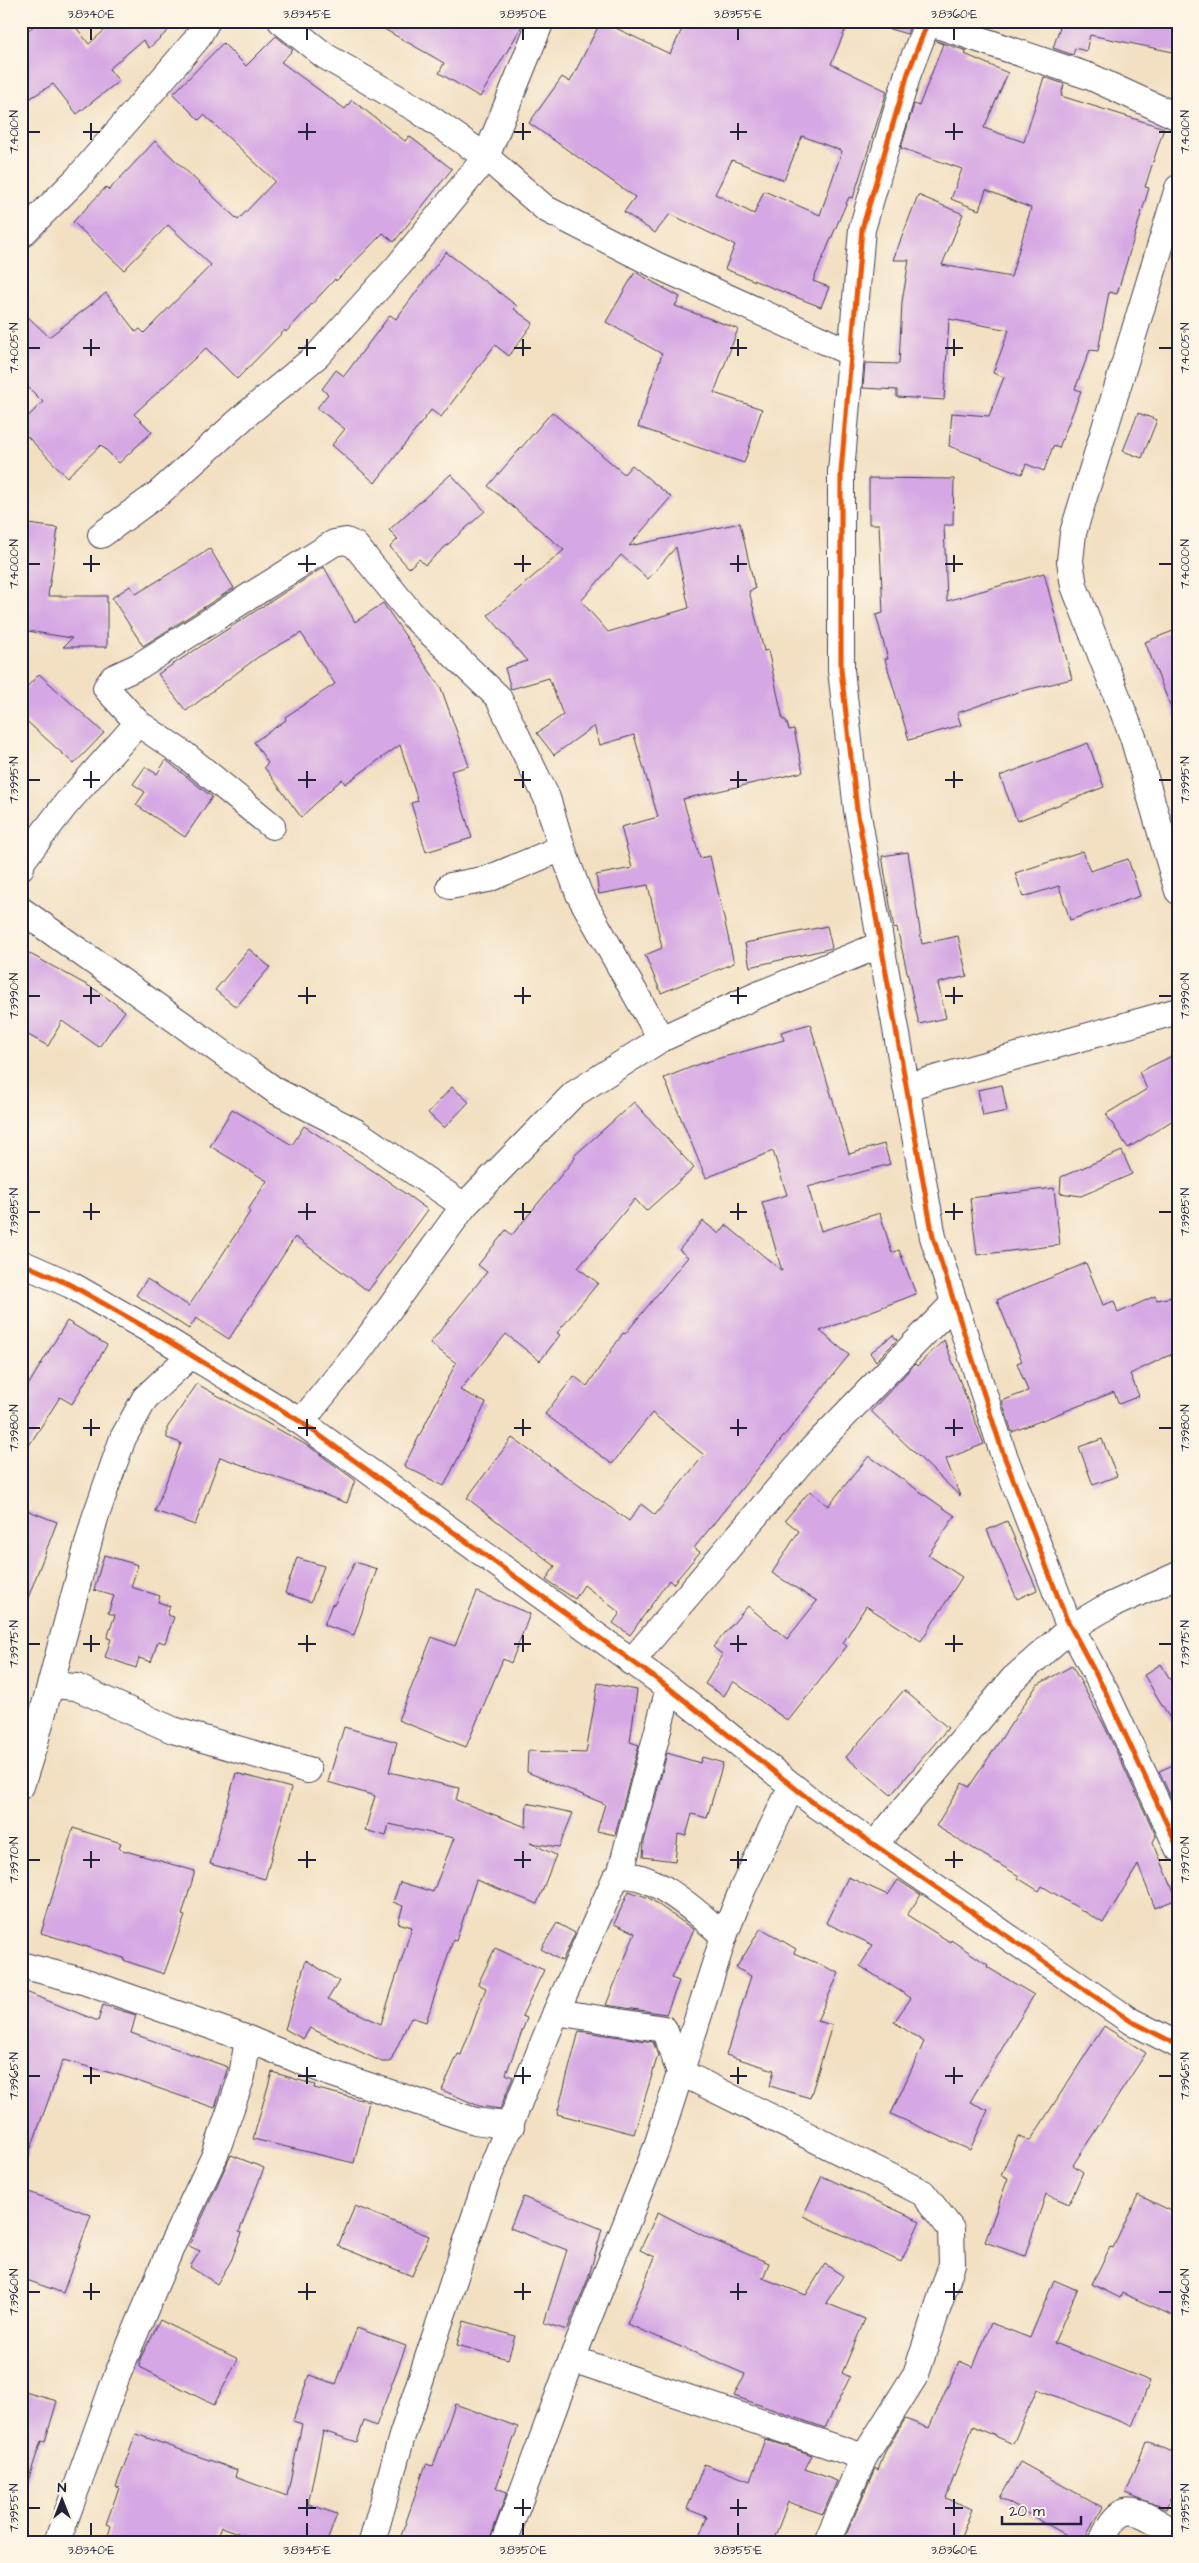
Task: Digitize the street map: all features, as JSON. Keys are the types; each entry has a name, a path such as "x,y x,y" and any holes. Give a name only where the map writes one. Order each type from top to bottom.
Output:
{"street":[{"path":"21,235 77,179 196,40 207,21"},
{"path":"281,21 325,56 418,110 486,158 546,209 656,265 851,353"},
{"path":"100,535 159,493 248,413 318,355 399,266 486,158 541,21"},
{"path":"1178,117 1091,77 928,22 908,73 862,229 840,472 840,670 857,810 933,1238 1003,1454 1071,1628 1106,1693 1178,1848"},
{"path":"1178,188 1075,524 1070,560 1074,586 1133,737 1178,891"},
{"path":"272,826 185,755 138,722 107,691 109,682 139,666 334,543 346,541 355,545 414,617 498,697 547,798 562,848 579,894 661,1039"},
{"path":"21,867 22,861 66,804 138,722"},
{"path":"450,886 488,879 562,848"},
{"path":"21,910 276,1091 356,1132 464,1206"},
{"path":"301,1422 362,1348 464,1206 574,1094 661,1039 755,996 880,945"},
{"path":"906,1087 1172,1018"},
{"path":"21,1263 71,1285 301,1422 669,1688 792,1786 874,1845 1129,2020 1178,2045"},
{"path":"631,1662 812,1449 954,1303"},
{"path":"21,1786 51,1685 95,1518 123,1438 145,1398 191,1355"},
{"path":"874,1845 1014,1678 1071,1628 1103,1609 1178,1575"},
{"path":"51,1685 76,1687 173,1730 308,1770"},
{"path":"620,1875 669,1688"},
{"path":"504,2542 572,2359 656,2149 724,1936 743,1888 792,1786"},
{"path":"372,2542 402,2436 487,2180 511,2126 556,2012 615,1879 620,1875 628,1874 658,1885 695,1909 724,1936"},
{"path":"21,1965 86,1982 248,2039 330,2072 475,2121 511,2126"},
{"path":"556,2012 664,2029 680,2072 923,2193 951,2229 952,2264 916,2374 864,2457 827,2542"},
{"path":"57,2542 116,2378 172,2243 215,2156 242,2076 248,2039"},
{"path":"572,2359 864,2457"},
{"path":"1102,2542 1110,2522 1124,2512 1135,2512 1178,2534"}],"building":[{"path":"40,21 71,21 89,44 115,21 179,21 149,48 143,40 109,69 119,81 77,114 53,84 21,104 21,36"},
{"path":"370,21 525,21 480,97 439,73 444,63"},
{"path":"601,21 670,54 686,21 849,21 831,64 887,91 853,198 849,197 813,281 829,287 821,307 725,269 735,245 670,214 655,233 624,212 635,197 529,123 562,77 570,82","holes":["802,136 842,151 820,215 764,191 754,214 715,194 732,160 784,180"]},
{"path":"884,21 912,21 907,34 883,27"},
{"path":"1062,21 1178,21 1178,53 1090,35 1086,51 1075,48 1073,55 1053,48"},
{"path":"276,36 293,50 281,62 345,109 352,100 405,141 409,136 452,169 394,242 383,233 237,379 206,348 134,414 152,432 119,463 101,445 67,477 21,430 21,423 43,402 21,380 21,310 49,337 106,293 136,332 140,329 144,333 211,265 168,225 124,270 73,222 106,187 109,190 155,141 238,220 275,181 204,115 199,120 173,94 223,43 246,66"},
{"path":"936,41 967,51 965,54 1008,73 984,128 1024,142 1044,77 1064,84 1061,96 1164,128 1145,187 1149,188 1117,294 1109,292 1098,351 1090,350 1075,389 1081,391 1059,448 1053,446 1044,471 1026,464 1022,474 949,446 952,413 989,416 1004,377 993,373 1009,330 949,319 944,400 897,397 897,390 863,388 865,363 899,364 902,302 909,260 893,260 918,195 963,214 942,265 1011,277 1031,208 986,190 979,210 951,199 962,169 901,148 914,104 919,106 943,44"},
{"path":"446,252 517,306 514,309 533,323 509,356 495,345 441,417 431,410 375,483 332,445 345,429 317,408 328,394 322,389 336,370 344,376 390,315 396,319"},
{"path":"635,272 680,297 675,306 738,329 714,393 762,409 744,463 638,427 662,354 606,322"},
{"path":"552,412 624,474 632,465 671,497 629,546 740,523 755,589 749,591 764,651 768,650 783,720 786,720 789,730 794,729 803,772 683,799 700,858 710,856 734,963 661,993 645,955 662,948 648,885 599,894 596,875 632,868 621,827 658,817 634,735 600,745 594,726 554,755 537,733 563,715 549,678 511,689 505,668 527,661 488,615 564,550 488,486","holes":["676,547 689,608 608,632 581,601 621,555 648,579"]},
{"path":"1138,413 1157,420 1142,458 1123,451"},
{"path":"451,474 485,511 425,565 419,559 409,568 390,547 398,539 389,530"},
{"path":"869,478 954,479 953,525 944,525 947,601 1044,573 1072,679 1018,692 957,713 961,725 909,740 885,659 888,659 876,615 883,613 879,524 869,524"},
{"path":"21,523 58,528 48,596 107,596 107,647 63,647 72,638 21,630"},
{"path":"210,549 234,588 143,646 112,598 130,586 136,594"},
{"path":"324,567 355,622 383,603 441,688 469,766 451,771 472,838 426,852 411,803 418,801 400,745 345,784 342,779 301,817 264,767 268,763 254,742 286,720 285,717 335,684 301,633 258,657 186,711 158,674"},
{"path":"1178,629 1178,722 1177,723 1145,642"},
{"path":"39,674 104,733 74,764 21,716 21,693"},
{"path":"1088,743 1104,787 1017,821 1000,776"},
{"path":"166,760 212,797 185,837 136,805 145,792 133,784 145,767 157,774"},
{"path":"1083,851 1090,871 1128,859 1140,896 1070,920 1059,886 1023,897 1015,873"},
{"path":"908,852 922,944 958,936 967,976 938,983 946,1018 919,1024 897,928 894,929 882,856"},
{"path":"827,926 832,948 750,967 745,943"},
{"path":"21,949 96,990 125,1011 99,1047 62,1021 48,1046 21,1031"},
{"path":"249,949 270,967 236,1007 215,990"},
{"path":"810,1024 849,1154 884,1144 890,1164 808,1187 821,1231 880,1213 892,1253 899,1250 916,1294 820,1331 849,1355 694,1548 700,1552 673,1584 669,1580 630,1635 613,1623 620,1613 584,1585 575,1599 546,1580 555,1566 467,1498 512,1438 629,1521 641,1504 655,1515 704,1455 652,1413 612,1464 545,1414 574,1376 587,1386 623,1333 625,1334 688,1257 679,1250 703,1221 719,1234 726,1225 782,1271 762,1202 787,1195 773,1151 706,1178 664,1078 699,1064 784,1040 781,1032"},
{"path":"1178,1053 1178,1117 1128,1148 1106,1114 1147,1089 1139,1072"},
{"path":"1002,1085 1007,1111 983,1116 978,1090"},
{"path":"452,1087 469,1102 444,1128 428,1113"},
{"path":"634,1102 694,1168 646,1211 635,1199 578,1268 598,1283 557,1333 560,1335 540,1361 506,1334 460,1390 486,1403 444,1486 404,1466 456,1363 430,1343 487,1272 478,1265 506,1230 512,1235 575,1158 574,1156"},
{"path":"232,1109 292,1145 304,1126 378,1174 428,1210 368,1291 295,1237 229,1339 196,1318 189,1329 136,1295 147,1279 189,1306 250,1212 248,1210 267,1181 210,1146"},
{"path":"1122,1151 1132,1174 1081,1196 1060,1193 1061,1177"},
{"path":"1054,1188 1060,1245 977,1255 970,1198"},
{"path":"1086,1263 1103,1305 1114,1301 1118,1313 1155,1296 1157,1300 1178,1296 1178,1351 1130,1374 1139,1396 1119,1404 1114,1392 1012,1432 1002,1401 1028,1391 1017,1363 1022,1361 997,1300"},
{"path":"67,1321 107,1345 72,1404 60,1397 21,1458 21,1397"},
{"path":"893,1335 897,1340 876,1361 870,1353"},
{"path":"944,1340 984,1444 946,1459 960,1496 871,1411 915,1364 917,1366"},
{"path":"197,1384 310,1447 355,1480 347,1503 220,1457 195,1525 155,1511 181,1443 167,1438 167,1428"},
{"path":"1102,1439 1117,1476 1093,1485 1079,1447"},
{"path":"869,1456 955,1516 928,1555 962,1577 921,1641 866,1606 843,1643 847,1646 788,1721 733,1681 724,1696 705,1684 723,1655 713,1647 748,1606 787,1639 817,1601 772,1573 799,1531 785,1520 810,1491 828,1506"},
{"path":"21,1508 57,1522 23,1611 21,1611"},
{"path":"1007,1521 1037,1590 1017,1599 987,1530"},
{"path":"104,1555 138,1565 131,1587 160,1596 158,1602 170,1606 167,1615 174,1617 165,1643 158,1641 151,1662 139,1658 136,1668 105,1657 111,1639 107,1638 115,1615 108,1613 114,1596 94,1590"},
{"path":"297,1558 324,1566 311,1602 285,1593"},
{"path":"355,1562 377,1569 354,1635 324,1625 332,1604 334,1605"},
{"path":"477,1592 530,1614 511,1663 503,1659 466,1747 398,1720 432,1637 455,1646"},
{"path":"1161,1664 1178,1693 1178,1731 1144,1675"},
{"path":"1072,1666 1104,1725 1156,1836 1153,1842 1177,1899 1155,1908 1138,1865 1103,1923 1042,1886 1039,1891 1018,1878 1019,1876 936,1826 962,1783 969,1787 1037,1685"},
{"path":"598,1683 637,1690 630,1742 639,1745 615,1835 597,1831 605,1804 527,1772 528,1751 586,1753"},
{"path":"904,1690 948,1728 891,1795 846,1757"},
{"path":"344,1727 397,1742 389,1772 459,1788 456,1800 526,1827 527,1803 573,1813 559,1847 530,1843 556,1855 537,1904 476,1880 456,1941 453,1940 426,2022 411,2017 390,2062 382,2062 310,2028 303,2039 285,2029 306,1960 339,1981 328,1999 381,2024 412,1927 398,1923 403,1906 393,1902 400,1882 433,1892 454,1838 389,1824 386,1836 365,1830 375,1796 328,1782"},
{"path":"667,1753 700,1763 702,1757 723,1763 707,1818 692,1814 686,1836 678,1834 675,1861 643,1857 644,1842"},
{"path":"1178,1763 1178,1801 1175,1806 1159,1771"},
{"path":"236,1773 291,1788 265,1879 210,1864"},
{"path":"73,1828 121,1843 119,1849 195,1871 182,1915 185,1916 164,1974 123,1960 124,1958 41,1933"},
{"path":"848,1877 888,1895 898,1880 921,1895 907,1915 950,1942 951,1940 988,1965 987,1967 1034,1995 970,2102 988,2110 970,2150 891,2114 924,2042 894,2022 911,1998 860,1966 873,1945 826,1923"},
{"path":"629,1891 649,1898 694,1930 671,1978 679,1981 666,2014 606,2005 635,1933 614,1924"},
{"path":"557,1923 575,1933 562,1961 541,1949"},
{"path":"761,1928 796,1949 794,1953 839,1973 817,2021 832,2025 810,2098 770,2086 774,2070 726,2055 751,1976 736,1968"},
{"path":"495,1948 544,1970 522,2016 527,2018 506,2074 513,2077 500,2109 479,2106 442,2090 458,2054 461,2055 486,1988 478,1984"},
{"path":"21,1990 98,2021 103,2005 136,2015 131,2033 228,2067 215,2108 126,2077 63,2060 24,2167 21,2167"},
{"path":"1104,2026 1146,2053 1073,2165 1083,2172 1069,2204 1046,2194 1025,2256 985,2242 1008,2178 1001,2175 1018,2136 1030,2141"},
{"path":"579,2031 653,2042 658,2055 634,2134 557,2114"},
{"path":"272,2072 315,2085 314,2088 369,2102 354,2163 253,2139"},
{"path":"231,2155 264,2168 239,2232 242,2233 231,2261 217,2284 190,2267 200,2251 189,2246"},
{"path":"822,2176 920,2221 901,2262 803,2216"},
{"path":"21,2189 91,2215 63,2293 21,2278"},
{"path":"1138,2195 1178,2214 1178,2318 1122,2293 1120,2298 1092,2284 1110,2247 1113,2248"},
{"path":"523,2197 602,2229 588,2279 567,2330 544,2323 567,2250 510,2228"},
{"path":"355,2206 429,2236 412,2276 338,2246"},
{"path":"658,2212 706,2237 769,2263 763,2278 806,2295 825,2264 843,2276 826,2303 865,2319 842,2373 850,2377 825,2428 734,2396 745,2374 627,2324 655,2257 640,2250"},
{"path":"1054,2280 1077,2290 1054,2343 1150,2381 1132,2426 1037,2389 1013,2444 973,2426 946,2498 972,2509 959,2542 843,2542 875,2468 878,2470 885,2452 905,2419 929,2428 959,2361 973,2367 991,2323 1030,2338"},
{"path":"160,2320 238,2359 214,2405 140,2367 140,2359"},
{"path":"464,2321 515,2336 508,2359 457,2345"},
{"path":"357,2328 406,2346 376,2426 364,2421 357,2442 323,2431 308,2504 337,2514 327,2542 263,2542 221,2527 215,2542 106,2542 111,2526 106,2524 119,2488 116,2487 136,2434 237,2470 235,2477 287,2496 302,2424 293,2421 309,2375 336,2384"},
{"path":"21,2391 57,2401 45,2442 41,2441 25,2490 21,2489"},
{"path":"455,2404 518,2427 496,2488 507,2492 489,2542 399,2542 426,2464 433,2466"},
{"path":"765,2439 812,2455 805,2469 837,2481 823,2514 788,2502 773,2542 697,2542 707,2517 687,2509 704,2464 750,2481"},
{"path":"1146,2442 1178,2454 1178,2502 1170,2498 1166,2509 1126,2493"},
{"path":"1020,2462 1102,2507 1083,2542 1079,2542 1000,2498"}],"cycle path":[{"path":"928,21 908,73 862,229 841,472 841,670 857,810 933,1237 1003,1453 1066,1618 1106,1693 1178,1848"},
{"path":"21,1263 71,1285 155,1333 301,1422 669,1688 815,1804 1129,2020 1178,2045"}]}
